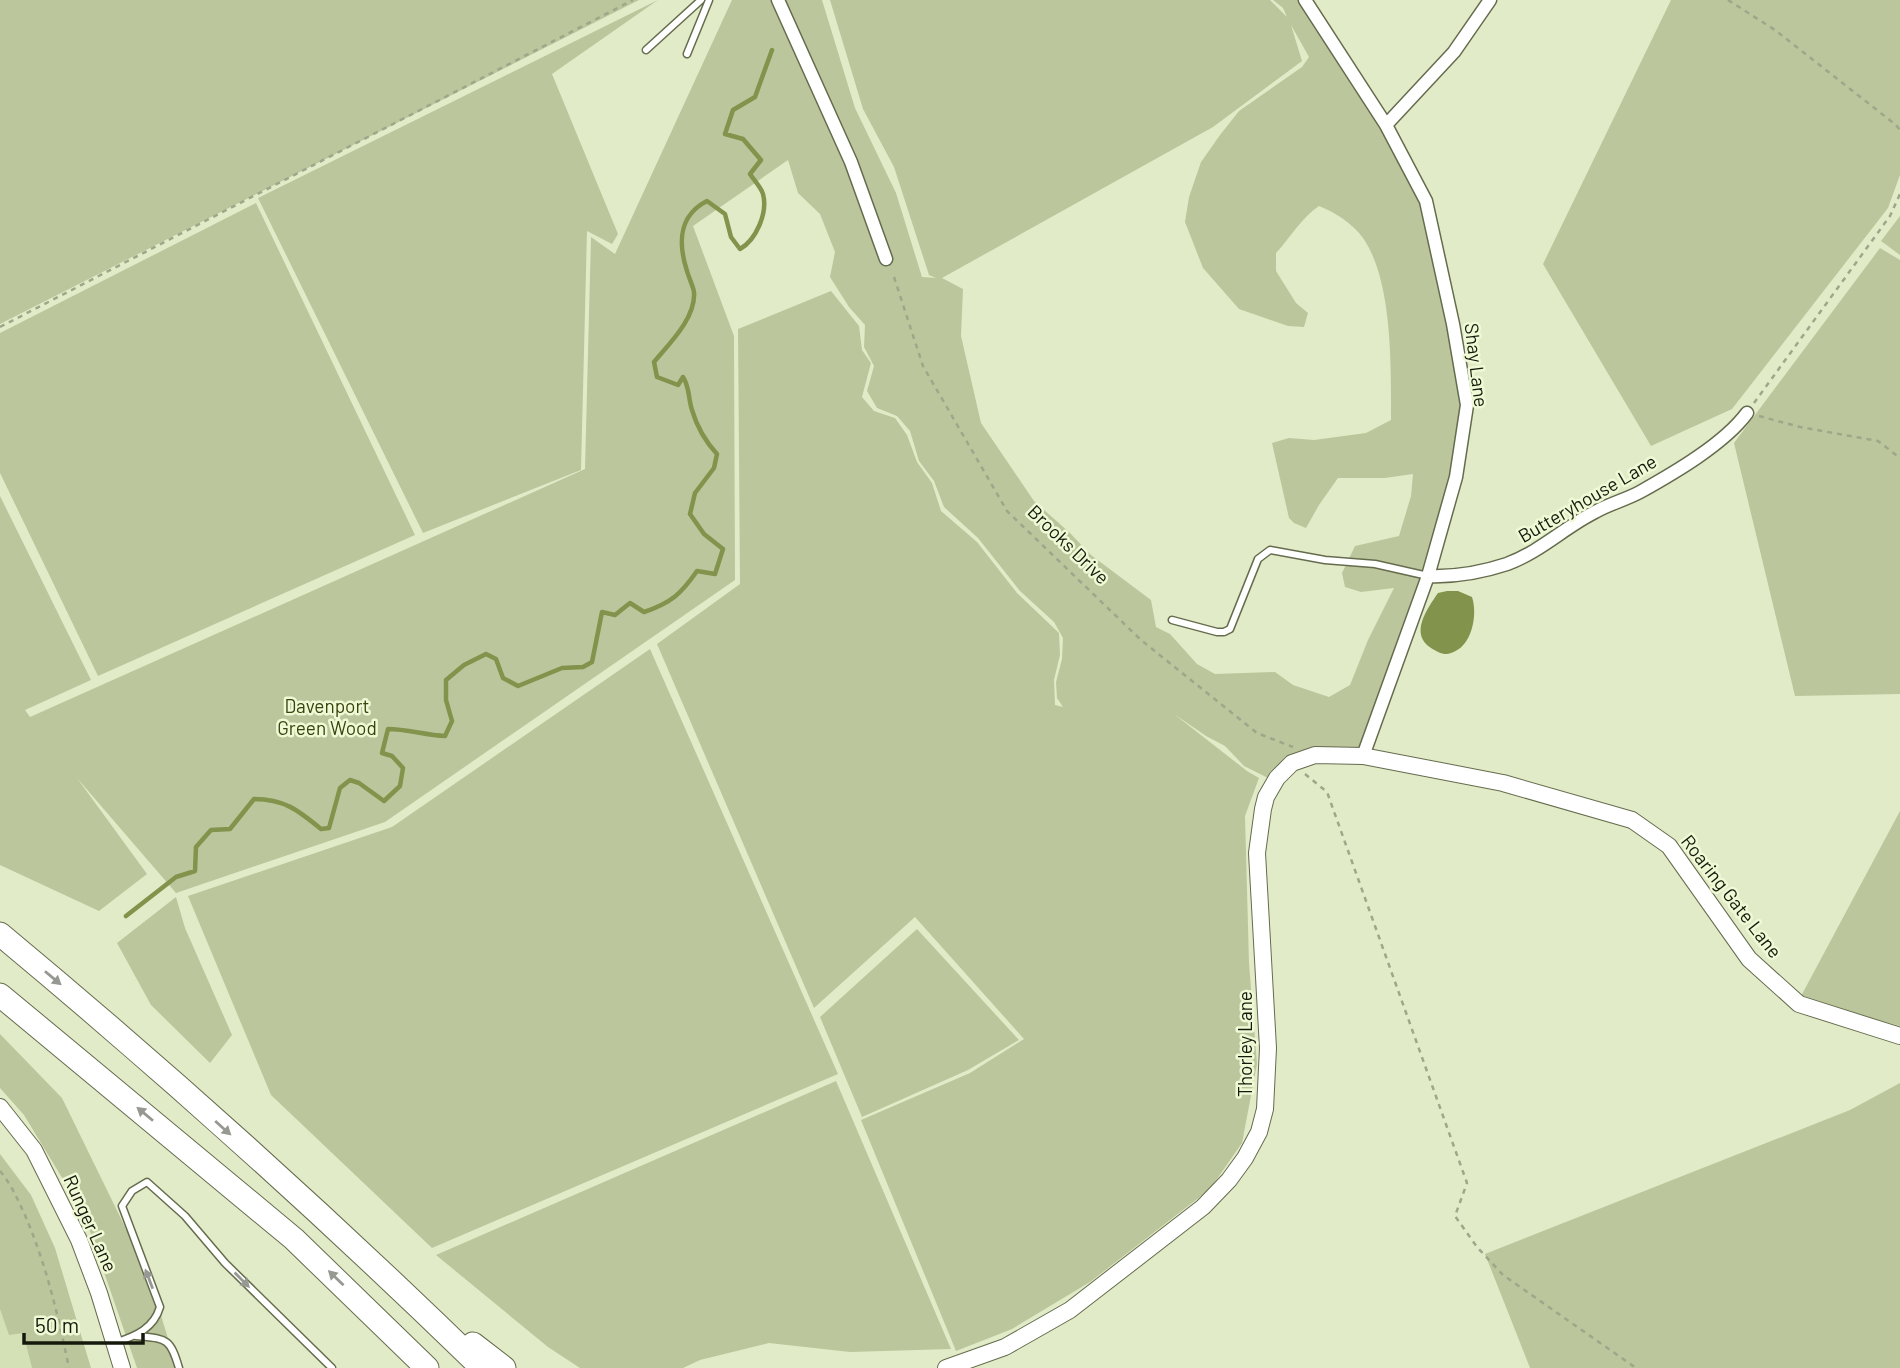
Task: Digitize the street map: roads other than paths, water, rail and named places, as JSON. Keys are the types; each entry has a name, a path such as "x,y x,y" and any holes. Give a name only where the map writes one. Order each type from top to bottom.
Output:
{"highway":[{"path":"0,934 112,1027 393,1281 482,1368"},
{"path":"0,995 294,1239 428,1368"},
{"path":"393,1281 504,1368"},
{"path":"385,1326 418,1368"}],"street":[{"path":"778,0 851,162 886,259"},
{"name":"Shay Lane","path":"1305,0 1385,125 1426,201 1453,324 1467,405 1456,477 1428,576 1363,755"},
{"path":"1385,125 1454,52 1490,0"},
{"name":"Butteryhouse Lane","path":"1428,576 1446,577 1473,572 1506,565 1524,557 1595,512 1639,492 1695,458 1737,426 1747,413"},
{"name":"Thorley Lane","path":"946,1368 1005,1347 1070,1310 1203,1207 1229,1180 1245,1158 1259,1132 1265,1109 1268,1048 1258,867 1261,822 1266,797 1277,778 1292,763 1315,755 1363,755"},
{"name":"Roaring Gate Lane","path":"1363,755 1503,783 1632,820 1669,846 1749,959 1799,1004 1900,1035"},
{"name":"Runger Lane","path":"0,1107 34,1150 79,1240 122,1368"}],"lane":[{"path":"646,50 701,0"},
{"path":"687,54 709,0"},
{"path":"1172,620 1217,632 1230,629 1258,559 1270,550 1325,560 1375,564 1428,576"},
{"path":"136,1336 158,1316 160,1307 122,1206 127,1196 147,1182 184,1216 225,1263 332,1368"},
{"path":"115,1342 136,1336 164,1339 170,1342 178,1368"}],"waterway":[{"path":"126,916 176,877 195,871 196,847 211,830 230,829 254,799 282,803 321,829 329,828 340,788 350,780 359,783 384,801 400,786 403,768 392,756 382,753 388,729 445,736 452,721 446,700 446,680 464,665 486,654 496,659 503,678 518,686 562,668 583,667 592,662 602,612 615,615 630,603 644,612 675,597 697,571 715,574 723,549 704,534 690,514 695,493 714,468 717,454 696,422 683,377 678,385 657,377 654,362 680,330 691,311 694,292 682,250 683,231 690,214 707,201 725,214 731,237 740,249 756,233 764,201 759,186 750,174 761,160 743,139 725,134 733,110 755,97 772,50"}],"park label":[{"name":"Davenport Green Wood","path":"327,716"}]}
